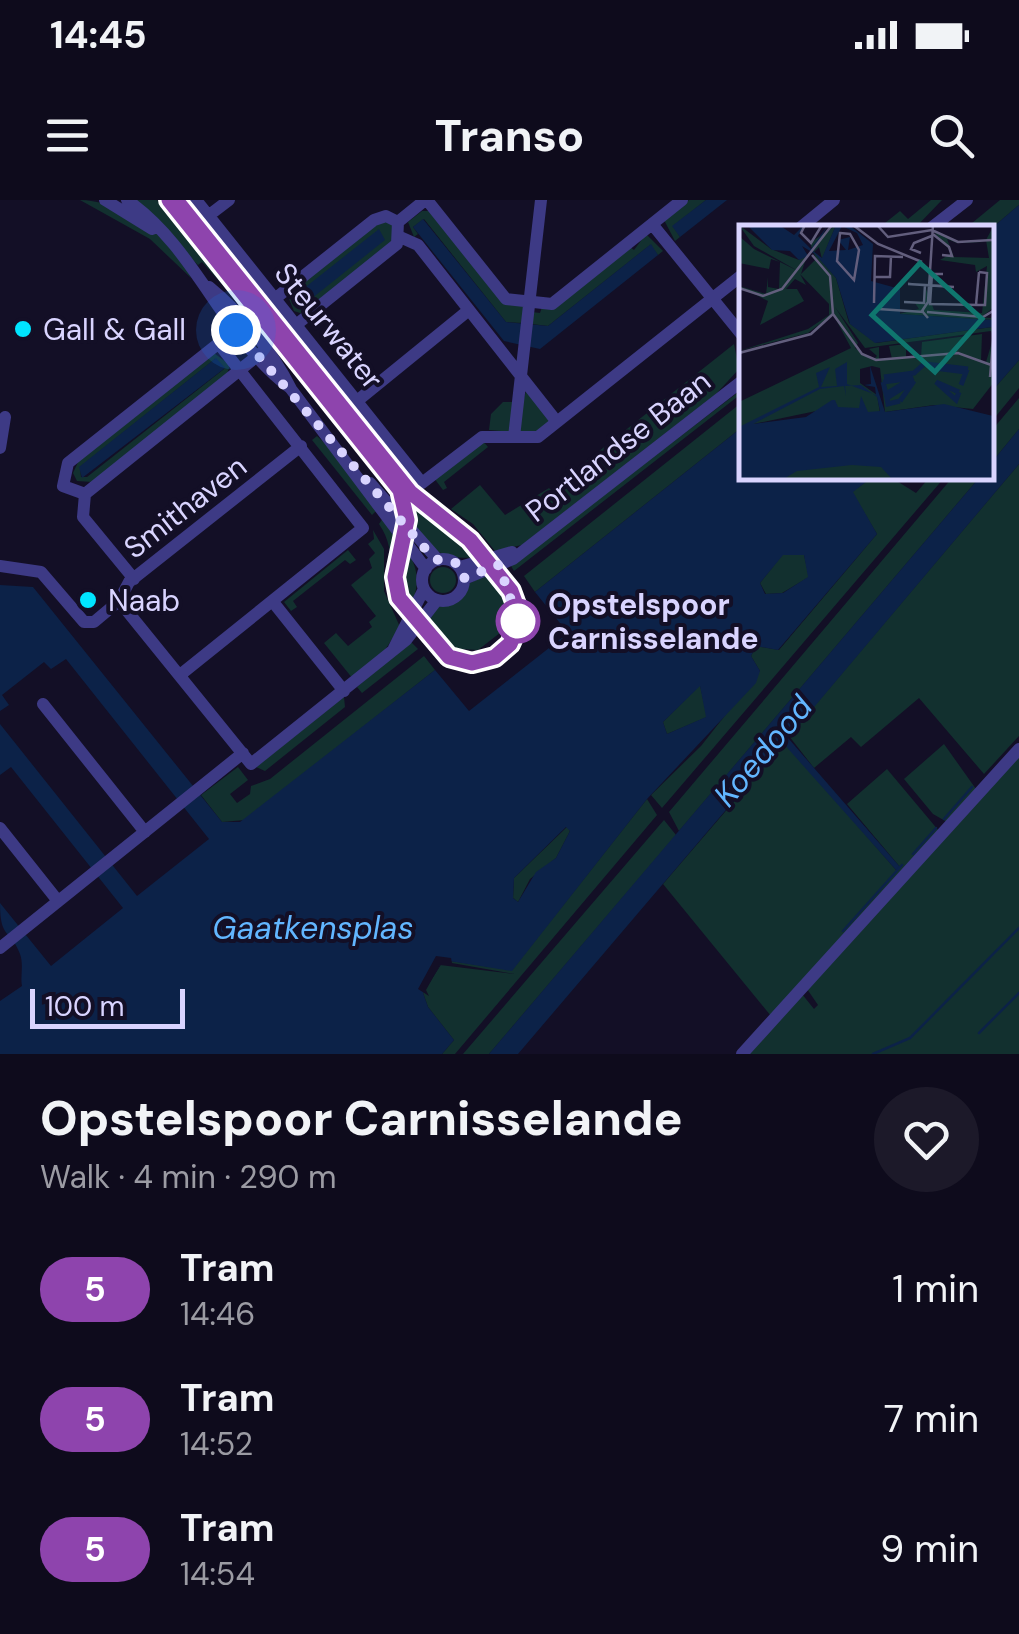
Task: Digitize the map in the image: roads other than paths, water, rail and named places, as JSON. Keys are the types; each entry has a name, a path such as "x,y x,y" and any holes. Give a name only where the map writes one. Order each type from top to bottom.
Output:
{"street":[{"path":"105,200 168,238"},
{"path":"127,200 158,224 356,472 426,569 424,589 394,648"},
{"name":"Steurwater","path":"196,200 422,483 482,436 514,437"},
{"path":"208,216 228,200"},
{"path":"381,200 400,237 418,245 558,422"},
{"path":"85,494 62,486 68,463 374,220 392,219 426,200 506,299 528,309 552,304 682,200"},
{"path":"541,200 524,380 514,437 538,437 739,277"},
{"path":"804,225 834,200"},
{"path":"935,225 967,200"},
{"path":"652,224 739,331"},
{"path":"134,579 83,517 85,494 400,237"},
{"path":"357,401 464,314"},
{"path":"180,675 363,528 218,344"},
{"name":"Portlandse Baan","path":"462,573 524,550 739,384"},
{"path":"0,448 4,417"},
{"name":"Smithaven","path":"243,754 119,601 134,579 301,446"},
{"path":"356,472 438,560"},
{"path":"4,945 243,754 251,764 344,692 406,640 437,600 456,596 462,573 450,560 438,560 426,569"},
{"path":"0,566 41,572 84,622 94,622 119,601"},
{"path":"424,589 437,600"},
{"path":"274,602 344,692"},
{"path":"43,704 145,832"},
{"path":"742,1054 1019,749"},
{"path":"0,828 58,901"}],"water":[{"path":"706,200 727,200 680,237 672,226"},
{"path":"1019,205 1019,360 994,389 994,226"},
{"path":"423,219 506,322 548,326 651,244 658,255 540,349 504,341 413,227"},
{"path":"379,229 385,240 301,307 293,297"},
{"path":"216,358 225,368 82,478 79,467"},
{"name":"Koedood","path":"1019,429 1019,464 788,738 900,867 897,871 783,743 518,1054 489,1054 977,480 994,480 994,460"},
{"name":"Gaatkensplas","path":"739,430 739,480 868,480 853,492 877,534 778,650 756,646 751,656 760,671 756,683 647,799 512,971 443,960 423,993 428,1007 454,1040 442,1054 0,1054 0,1001 22,986 21,958 4,929 0,903 51,966 123,908 11,767 0,775 0,724 137,896 209,839 66,659 51,669 44,662 2,695 9,705 0,711 0,585 33,587 222,822 240,822 435,670 469,711 568,633 535,592","holes":["783,555 804,555 808,577 783,593 765,594 760,583","700,686 706,717 667,734 663,722","566,827 570,831 556,858 536,872 518,902 513,898 514,878"]}],"waterway":[{"path":"944,819 972,787"},
{"path":"913,854 936,828"},
{"path":"843,931 902,865"},
{"path":"873,1054 910,1038 1019,928"},
{"path":"979,1033 1019,993"}],"tram line":[{"path":"169,200 400,490 407,508 407,524 398,569 399,585 405,604 419,625 440,651 459,662 490,659 512,638 517,624 517,608 500,575 465,535 409,491 176,200"},
{"name":"5","path":"169,200 400,490 406,502 407,520 395,577 403,605 449,657 472,663 490,660 501,653 513,639 518,623 517,604 511,591 470,540 410,492 176,200"}],"place":[{"name":"Gall & Gall","path":"23,329"},
{"name":"Naab","path":"88,600"},
{"name":"Opstelspoor Carnisselande","path":"518,621"}]}
